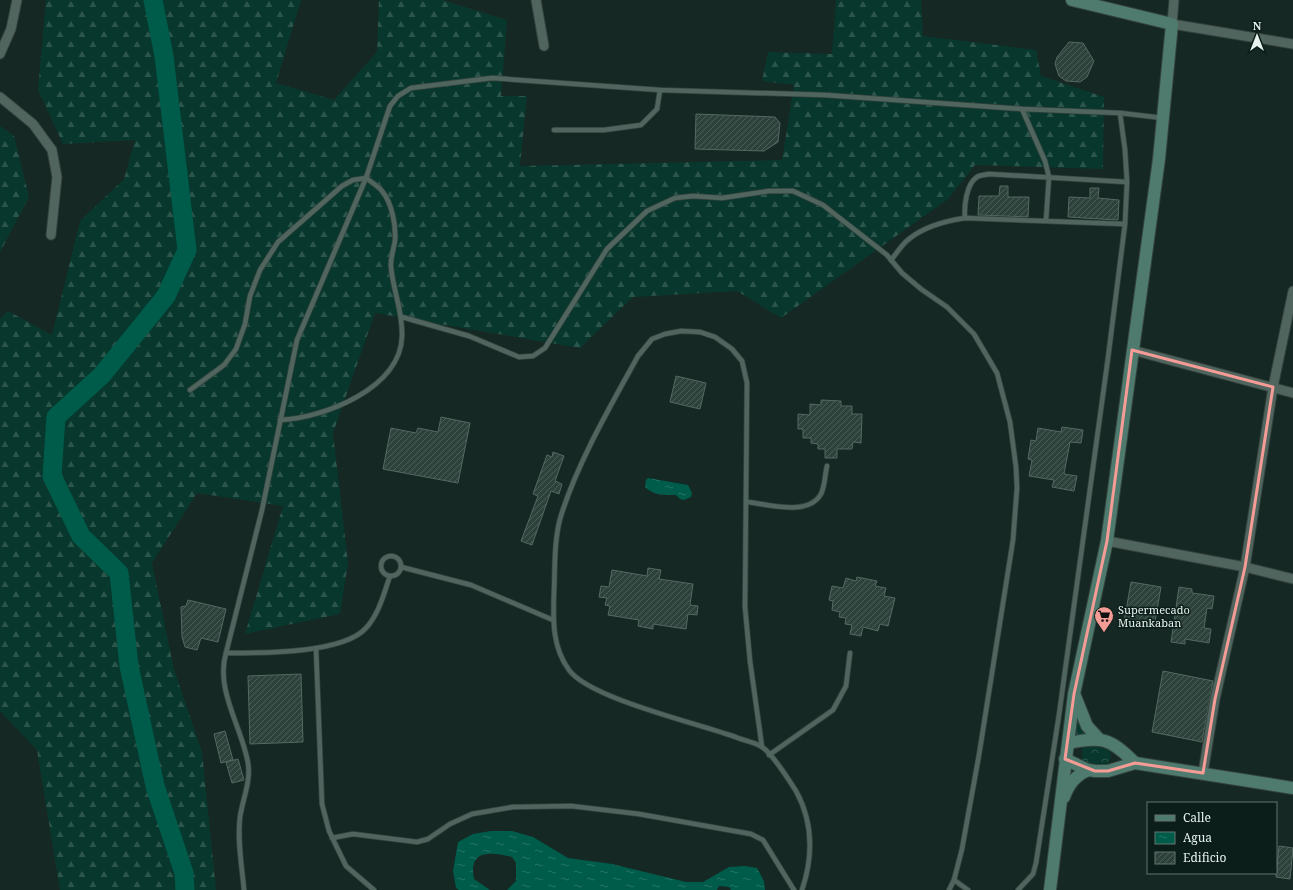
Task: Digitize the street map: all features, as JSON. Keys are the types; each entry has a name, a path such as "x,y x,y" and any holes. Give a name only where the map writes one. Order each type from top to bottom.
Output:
{"street":[{"path":"0,54 11,29 17,0"},
{"path":"536,0 544,46"},
{"path":"1072,0 1172,24 1293,44"},
{"path":"1050,890 1074,694 1107,541 1159,159 1174,0"},
{"path":"0,97 33,124 52,150 57,177 51,235"},
{"path":"1203,773 1215,699 1245,567 1273,387 1293,291"},
{"path":"1132,350 1293,393"},
{"path":"1107,541 1245,567 1293,579"},
{"path":"1074,694 1087,726 1098,738 1121,749 1135,763"},
{"path":"1068,743 1098,738"},
{"path":"1065,759 1088,770 1108,771 1135,763 1293,788"},
{"path":"1060,805 1068,786 1079,775 1088,770"}],"lane":[{"path":"244,890 240,853 240,817 250,773 244,746 229,701 222,666 262,510 297,340 366,178 390,106 398,96 411,88 492,78 660,90 826,95 1022,109 1120,113 1163,118"},
{"path":"554,130 604,130 641,125 657,109 660,90"},
{"path":"1022,109 1045,161 1049,177 1046,220"},
{"path":"1018,890 1033,874 1036,863 1108,358 1125,224 1127,182 1125,150 1120,113"},
{"path":"965,218 964,207 969,186 976,177 989,174 1127,182"},
{"path":"190,390 224,365 236,349 245,324 250,296 260,270 278,242 342,186 353,180 366,178 382,190 388,200 393,217 395,238 391,265 402,317 402,338 398,354 387,374 340,407 312,416 280,420"},
{"path":"402,317 469,336 519,357 533,356 544,348 607,249 647,211 675,198 693,196 722,198 769,191 793,191 823,205 891,260 902,273 921,289 947,307 974,334 997,373 1010,422 1016,467 1017,488 1013,540 979,755 962,849 954,880 949,890"},
{"path":"891,260 909,239 935,224 965,218 1125,224"},
{"path":"762,747 750,661 745,607 747,383 742,361 732,349 715,337 700,332 681,331 652,339 638,356 616,395 575,479 560,519 556,547 552,620 554,633 558,647 570,671 588,686 626,702 720,731 762,747 786,775 804,806 809,828 810,853 802,890"},
{"path":"747,502 798,508 814,503 822,492 827,466"},
{"path":"390,576 385,573 382,568 382,562 386,557 392,556 398,558 401,567"},
{"path":"401,567 471,585 552,620"},
{"path":"390,576 396,574 401,567"},
{"path":"226,653 316,648 342,642 365,630 373,620 390,576"},
{"path":"316,648 322,804 332,838 346,866 374,890"},
{"path":"769,755 833,710 846,686 850,653"},
{"path":"332,838 353,834 417,842 428,839 450,824 472,814 512,806 563,806 601,809 639,814 751,834 763,840 794,890"},
{"path":"954,880 968,890"}],"highlighted area":[{"path":"1132,350 1273,387 1245,567 1215,699 1203,773 1135,763 1108,771 1095,771 1065,759 1074,694 1107,541"}],"green space":[{"path":"46,0 301,0 276,83 334,100 377,52 379,0 442,0 507,20 501,96 527,96 520,166 782,160 794,85 762,81 768,52 832,54 836,0 921,0 923,36 1036,50 1041,76 1104,97 1103,169 975,165 948,199 781,318 737,291 633,297 580,348 375,313 333,433 348,563 340,614 245,634 283,506 197,493 152,563 174,670 202,752 216,890 60,890 37,750 0,711 0,319 8,311 52,335 80,221 124,179 135,140 63,144 38,90"},
{"path":"0,126 14,136 29,197 0,252"},
{"path":"1075,715 1088,736 1071,741"},
{"path":"1086,742 1109,747 1110,758 1104,768 1088,765 1082,759 1082,749"}],"water":[{"path":"648,478 688,485 692,493 691,497 684,500 680,499 676,495 652,492 645,487 646,480"},
{"path":"491,831 512,831 533,837 568,858 612,864 686,882 703,882 729,867 745,866 757,868 764,881 765,890 731,890 729,887 719,886 717,890 507,890 516,881 516,863 512,857 489,854 478,858 474,862 473,869 474,879 490,890 459,890 456,888 453,871 458,842 473,834"}],"building":[{"path":"1069,42 1083,43 1094,61 1087,77 1080,82 1066,81 1059,76 1055,64 1057,57"},
{"path":"696,114 775,117 780,123 778,142 764,151 695,149"},
{"path":"1000,186 1008,186 1008,197 1029,197 1028,217 978,215 979,196 999,196"},
{"path":"1090,188 1099,188 1098,198 1119,200 1118,220 1068,217 1069,197 1090,198"},
{"path":"676,376 706,383 700,409 670,402"},
{"path":"821,400 841,401 841,406 852,406 852,414 862,414 861,443 853,442 852,449 837,449 837,458 825,458 825,449 818,449 818,444 811,443 811,438 803,438 803,429 798,429 798,414 810,415 810,404 821,405"},
{"path":"441,417 470,423 458,483 383,469 391,428 416,433 418,428 438,432"},
{"path":"1062,427 1083,430 1081,443 1070,442 1064,474 1077,476 1074,491 1052,487 1054,480 1029,476 1032,460 1028,459 1031,440 1036,441 1038,428 1061,432"},
{"path":"553,452 564,456 555,481 562,484 559,494 551,491 532,545 521,541 538,496 533,494 547,455 552,457"},
{"path":"648,568 661,570 659,579 693,584 690,605 698,606 697,615 688,614 686,629 653,624 653,629 638,626 639,620 608,615 610,606 605,605 607,598 599,597 601,586 609,587 612,570 647,576"},
{"path":"857,577 877,581 875,586 886,588 884,596 895,598 888,626 880,624 878,631 863,627 861,636 850,634 852,625 845,624 846,618 839,617 840,612 832,610 833,601 829,600 832,586 843,588 846,578 856,581"},
{"path":"1131,582 1161,587 1154,627 1124,622"},
{"path":"1179,587 1192,589 1192,593 1214,596 1212,609 1207,608 1204,628 1211,629 1209,643 1185,639 1185,644 1171,642"},
{"path":"188,600 226,609 218,642 201,638 197,650 185,647 182,637 181,607 186,606"},
{"path":"1163,671 1213,681 1202,742 1152,732"},
{"path":"301,674 303,742 250,744 248,676"},
{"path":"225,731 233,760 221,763 214,734"},
{"path":"238,759 244,780 232,783 226,762"},
{"path":"1279,846 1293,848 1290,879 1276,877"}],"waterway":[{"path":"153,0 164,56 187,250 166,296 102,375 56,417 52,476 81,536 119,573 129,666 155,786 184,873 185,890"}],"place":[{"name":"Supermecado Muankaban","path":"1104,633"}]}
